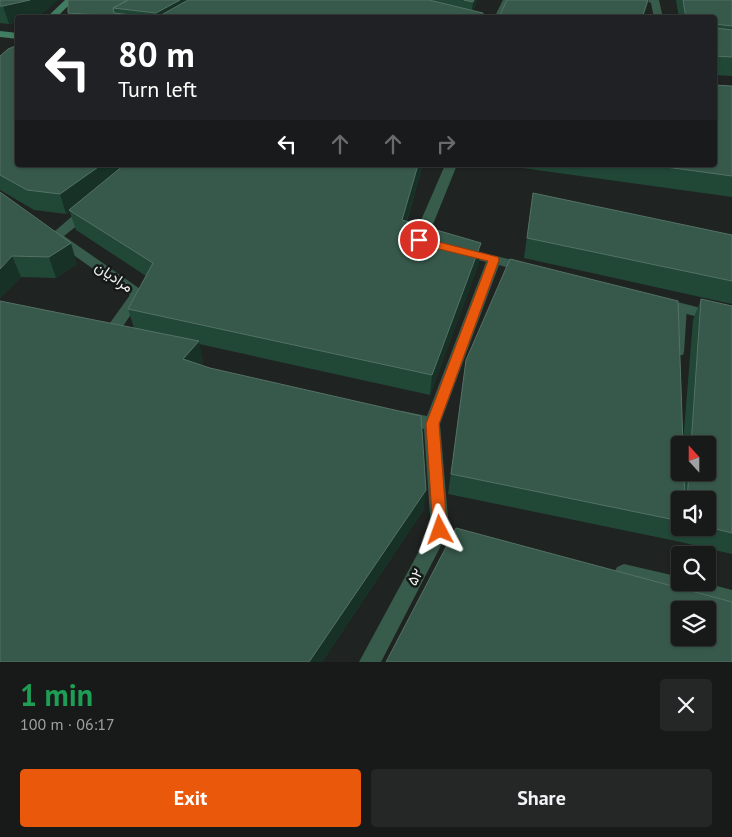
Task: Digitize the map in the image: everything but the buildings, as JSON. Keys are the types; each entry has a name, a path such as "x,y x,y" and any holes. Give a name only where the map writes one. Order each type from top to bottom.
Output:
{"main road":[{"path":"53,15 70,0"},
{"path":"0,34 15,36"}],"street":[{"path":"500,15 507,0"},
{"path":"653,0 658,15"},
{"path":"450,167 419,240 541,272"},
{"path":"55,237 99,201"},
{"name":"مرادیان","path":"39,227 138,294 100,348 119,352"},
{"path":"459,535 440,530 432,424 494,260"},
{"path":"644,298 732,321"},
{"path":"385,413 432,424"},
{"name":"۵۲","path":"370,662 440,530"},
{"path":"610,570 732,598"}],"lane":[{"path":"677,362 681,308"}],"route":[{"path":"419,240 494,260 432,424 440,530"}]}
